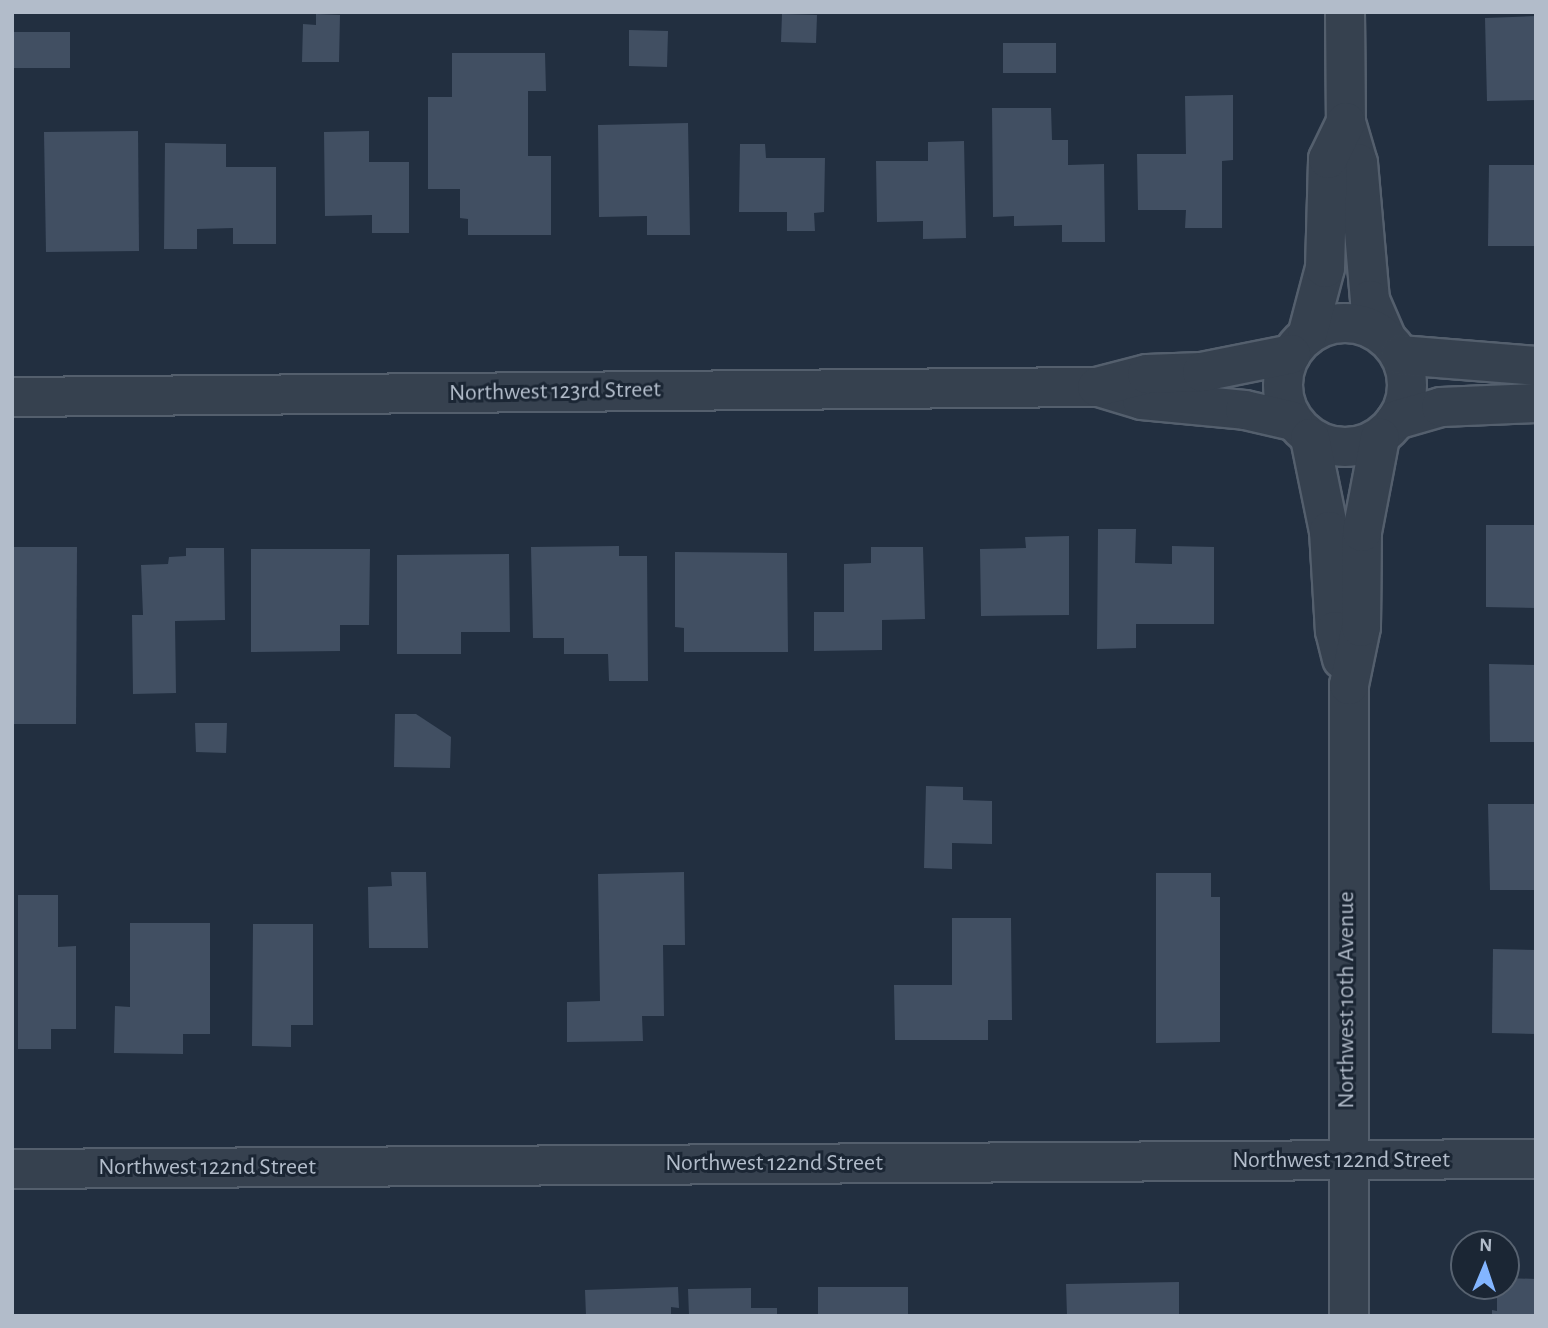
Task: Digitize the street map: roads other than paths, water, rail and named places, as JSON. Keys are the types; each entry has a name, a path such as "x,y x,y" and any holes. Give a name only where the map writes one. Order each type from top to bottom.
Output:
{"street":[{"path":"1345,12 1346,122 1358,163 1370,300 1407,376 1406,399 1388,429"},
{"path":"1346,122 1328,159 1325,268 1299,345 1283,370 1282,397 1302,429 1333,446 1357,446 1388,429 1441,407 1536,403"},
{"path":"1299,345 1340,322 1366,325 1393,346 1536,366"},
{"name":"Northwest 123rd Street","path":"12,397 1097,387 1147,374 1202,372 1299,345"},
{"name":"Northwest 123rd Street","path":"1097,387 1142,400 1245,410 1302,429"},
{"name":"Northwest 10th Avenue","path":"1302,429 1329,531 1335,631 1349,685"},
{"name":"Northwest 10th Avenue","path":"1349,1316 1349,685 1361,627 1362,532 1388,429"},
{"name":"Northwest 122nd Street","path":"12,1169 1536,1159"}]}
